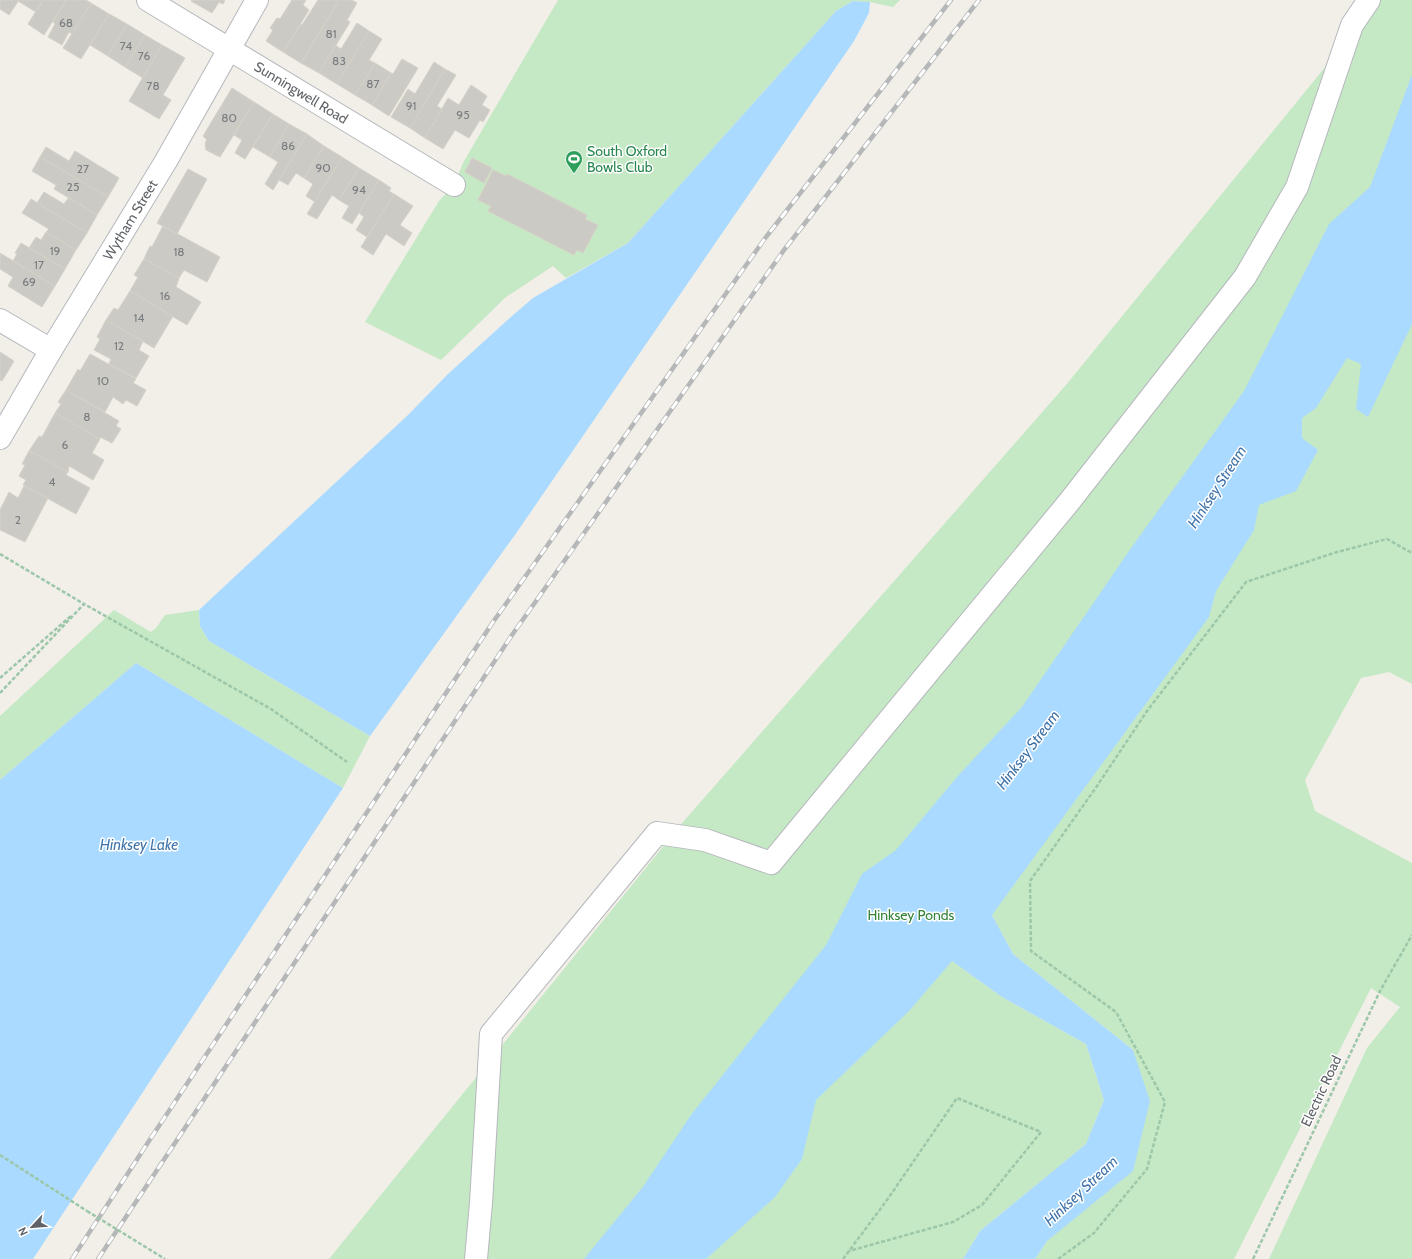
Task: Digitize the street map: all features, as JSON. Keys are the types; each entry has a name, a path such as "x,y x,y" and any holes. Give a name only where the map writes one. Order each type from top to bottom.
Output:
{"street":[{"name":"Sunningwell Road","path":"148,0 454,185"},
{"name":"Wytham Street","path":"0,438 51,350 166,161 257,0"},
{"path":"476,1259 481,1203 491,1034 657,833 705,840 771,863 1068,502 1245,277 1297,187 1352,25 1368,0"},
{"path":"0,320 51,350"}],"path":[{"path":"1058,1259 1094,1233 1147,1169 1165,1102 1116,1012 1031,951 1030,881 1097,786 1147,711 1246,582 1337,552 1387,539 1412,553"},
{"path":"0,554 84,604 271,709 347,762"},
{"path":"0,678 84,604"},
{"path":"0,693 84,604"},
{"name":"Electric Road","path":"1253,1259 1380,991 1412,935"},
{"path":"843,1259 957,1098 1041,1132 982,1205 953,1222 849,1252"},
{"path":"0,1155 165,1259"}],"green space":[{"name":"South Oxford Bowls Club","path":"558,0 900,0 893,7 870,2 853,1 836,11 628,243 566,278 553,266 506,297 441,360 365,322 439,201 454,185 463,163"},
{"path":"1376,0 1412,0 1412,684 1389,672 1361,678 1305,780 1315,811 1412,863 1412,1259 1269,1259 1367,1048 1400,1007 1371,988 1234,1259 1035,1259 1047,1241 1133,1050 1013,954 992,915 952,961 1002,997 1086,1044 1104,1100 1086,1144 980,1231 963,1259 329,1259 683,822 1066,385 1366,17"},
{"path":"114,610 151,632 156,628 165,615 199,610 200,626 209,641 370,736 343,788 136,663 0,780 0,716"}],"water":[{"path":"853,1 870,2 869,13 854,41 517,532 370,736 209,641 200,626 199,610 408,415 448,374 533,298 628,243 836,11"},
{"name":"Hinksey Ponds","path":"1412,75 1412,324 1368,417 1356,409 1361,364 1347,358 1316,408 1302,418 1302,438 1318,450 1296,491 1259,505 1254,530 1216,591 1209,617 992,915 1013,954 1133,1050 1150,1101 1133,1171 1047,1241 1035,1259 963,1259 980,1231 1086,1144 1104,1100 1086,1044 1002,997 952,961 909,1011 816,1100 802,1159 775,1197 706,1259 584,1259 642,1188 691,1115 826,945 862,874 896,850 957,777 1022,707 1129,551 1244,391 1329,224 1370,187"},
{"name":"Hinksey Lake","path":"136,663 343,788 33,1259 0,1259 0,780"}],"building":[{"path":"0,0 19,0 9,15 0,9"},
{"path":"43,0 36,12 18,1"},
{"path":"43,0 66,0 44,35 28,24"},
{"path":"66,0 86,0 91,3 72,34 69,32 62,45 48,37 55,24 53,22"},
{"path":"225,0 223,4 219,2 212,13 191,1"},
{"path":"292,0 306,0 303,5 309,10 283,52 266,41 273,30 270,28 277,18 280,19"},
{"path":"318,0 339,0 301,63 283,52"},
{"path":"339,0 352,0 357,3 347,20 350,22 319,73 301,63"},
{"path":"91,3 109,14 81,59 63,48"},
{"path":"109,14 127,24 108,56 90,45"},
{"path":"357,23 369,31 337,84 319,73 335,45 341,49"},
{"path":"127,24 145,35 125,67 108,56"},
{"path":"369,31 382,39 369,60 375,63 355,95 337,84"},
{"path":"145,35 162,45 143,78 125,67"},
{"path":"162,45 185,58 163,95 171,100 159,119 129,101"},
{"path":"402,59 418,68 389,116 372,105 391,73 393,74"},
{"path":"434,62 445,69 410,128 391,117 408,89 415,94"},
{"path":"375,63 391,73 372,105 355,95"},
{"path":"445,69 456,75 437,106 442,109 425,138 410,128"},
{"path":"471,85 487,96 482,105 490,110 483,122 480,120 469,138 455,130 443,149 425,138 448,98 459,105"},
{"path":"232,88 254,102 220,157 206,150 205,143 207,140 203,136"},
{"path":"254,102 273,114 245,159 235,153 242,140 234,135"},
{"path":"273,114 289,124 270,157 253,147"},
{"path":"289,124 307,134 273,190 265,184 278,162 270,157"},
{"path":"307,134 324,146 304,178 296,173 288,185 279,180"},
{"path":"324,146 342,157 315,202 306,196 313,184 304,178"},
{"path":"46,147 69,161 75,151 119,178 108,197 40,157"},
{"path":"40,157 108,197 97,215 54,189 56,185 32,171"},
{"path":"342,157 359,168 339,200 332,195 317,219 307,214"},
{"path":"472,158 492,168 484,183 465,172"},
{"path":"359,168 379,180 352,224 342,218 349,206 339,200"},
{"path":"188,169 207,179 177,234 157,223"},
{"path":"493,170 506,176 507,174 587,215 585,219 598,225 583,253 577,250 574,255 488,211 491,206 478,200"},
{"path":"379,180 391,188 389,191 394,194 367,237 356,230 364,217 359,213"},
{"path":"44,192 64,204 69,197 97,215 87,233 37,203"},
{"path":"394,194 413,206 400,225 412,233 404,246 386,234 373,255 361,247"},
{"path":"31,199 87,233 76,250 46,232 49,229 22,213"},
{"path":"163,226 220,257 207,282 184,270 179,278 144,259 150,246 152,247"},
{"path":"46,232 76,250 65,269 29,248 36,237 41,240"},
{"path":"21,243 65,269 55,286 13,261 17,254 15,253"},
{"path":"0,253 55,286 42,307 8,286 13,277 0,269"},
{"path":"144,259 179,278 176,287 201,302 187,325 130,291 138,277 134,275"},
{"path":"130,291 173,316 154,348 106,320 114,308 118,310"},
{"path":"106,320 143,341 139,350 149,356 136,378 109,364 111,359 94,350 100,339 97,337"},
{"path":"0,352 14,361 2,381 0,380"},
{"path":"90,354 136,379 133,383 146,390 137,406 126,400 123,404 113,397 105,412 66,390 78,369 80,371"},
{"path":"66,390 119,421 116,426 121,429 112,443 100,437 100,439 55,413 61,404 58,402"},
{"path":"55,413 100,439 92,453 104,460 93,480 69,466 68,472 29,451 39,436 42,437"},
{"path":"29,451 68,472 66,475 90,488 76,514 23,485 26,480 19,476 25,465 22,464"},
{"path":"24,486 48,498 25,542 0,530 0,510 9,492 18,498"}],"railway":[{"path":"72,1259 493,622 766,237 951,0"},
{"path":"98,1259 512,635 784,250 979,0"}],"place":[{"name":"South Oxford Bowls Club","path":"574,174"}],"water label":[{"name":"Hinksey Stream","path":"1217,487"},
{"name":"Hinksey Stream","path":"1028,750"},
{"name":"Hinksey Stream","path":"1081,1191"}]}
